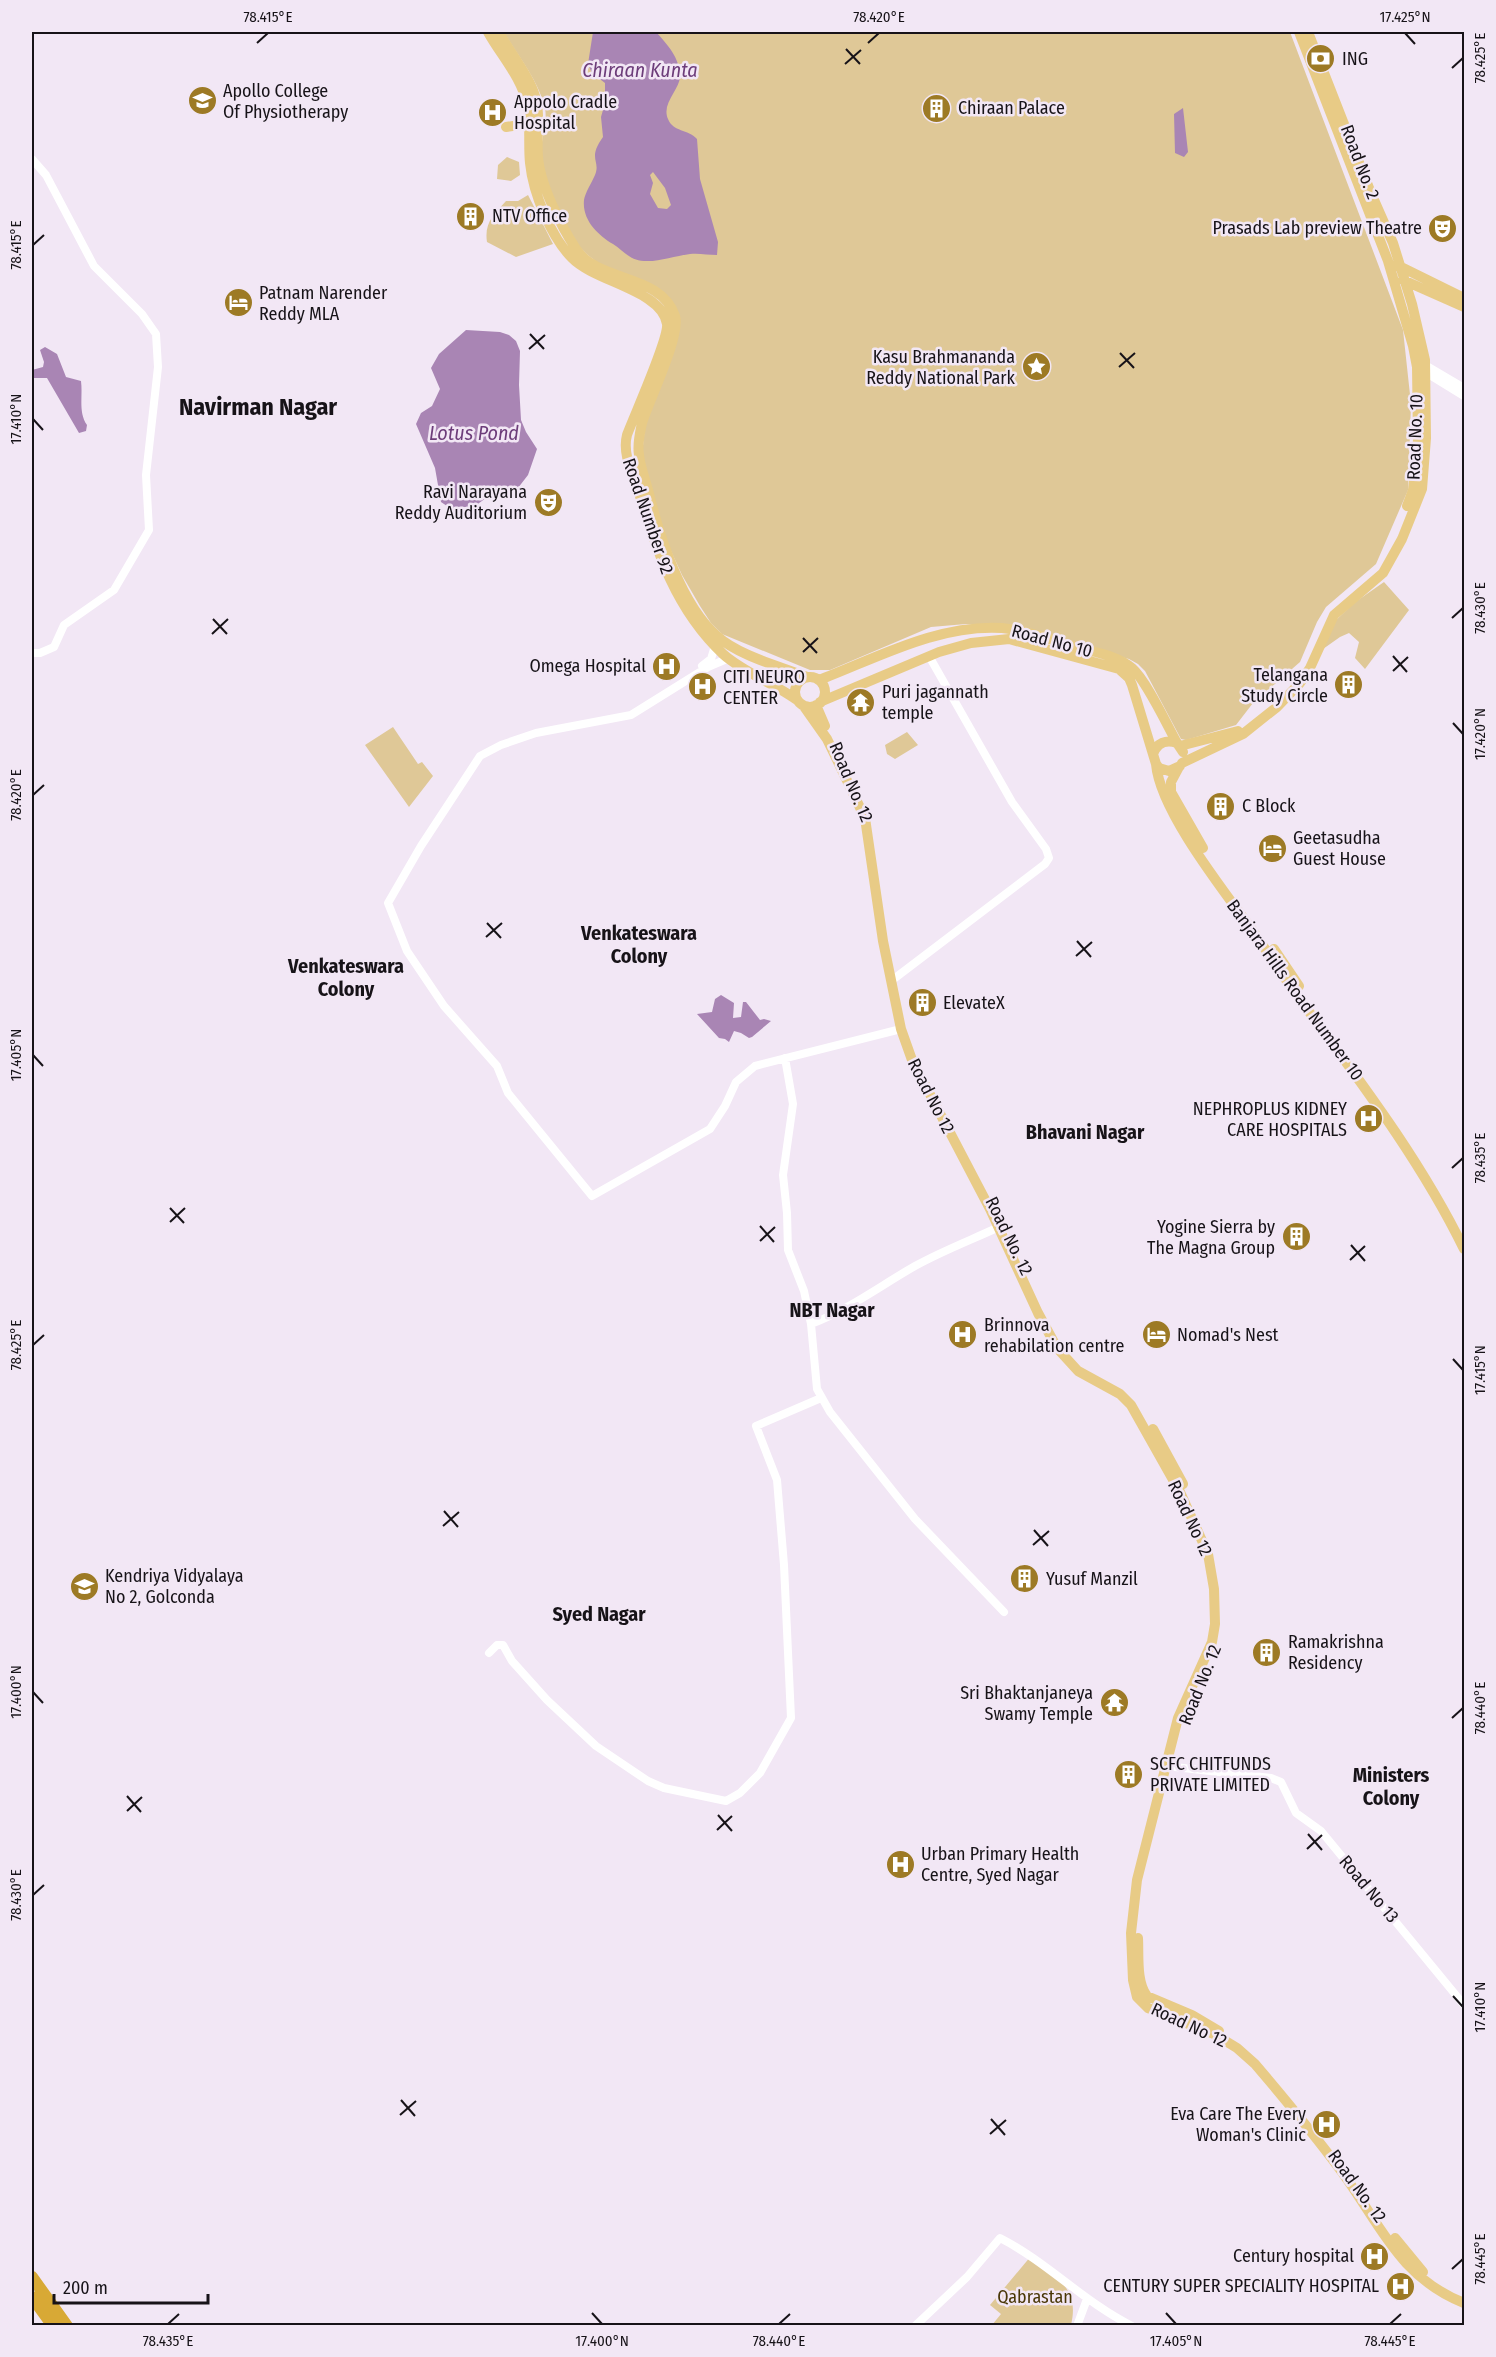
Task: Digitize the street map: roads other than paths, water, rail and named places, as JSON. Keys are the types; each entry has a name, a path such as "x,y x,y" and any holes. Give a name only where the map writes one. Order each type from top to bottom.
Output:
{"highway":[{"path":"32,2277 67,2325"},
{"path":"32,2285 62,2325"},
{"path":"32,2297 53,2325"},
{"path":"32,2306 46,2325"}],"main road":[{"name":"Road Number 92","path":"488,32 520,85 527,102 533,179 548,221 570,257 591,273 635,291 651,301 662,312 667,324 661,350 626,441 627,457 650,514"},
{"name":"Road Number 92","path":"499,32 533,90 540,116 538,159 543,178 558,217 577,251 593,264 648,287 663,298 675,316 674,333 639,438 639,455 650,514 665,571 715,646 729,658 800,702"},
{"path":"1299,32 1388,261 1397,271 1427,291 1464,307"},
{"name":"Road No. 2","path":"1308,32 1393,243 1397,271"},
{"path":"506,127 519,125 529,128"},
{"path":"1393,243 1405,264 1409,278 1410,299 1427,291"},
{"name":"Road No. 10","path":"1178,745 1234,733 1291,685 1302,672 1328,614 1378,571 1391,546 1413,490 1418,440 1418,367 1397,271"},
{"path":"1409,278 1464,298"},
{"name":"Road No. 10","path":"1181,765 1244,734 1277,707 1300,683 1310,668 1334,615 1383,573 1402,539 1422,489 1426,438 1425,368 1410,299"},
{"name":"Road Number 92","path":"689,607 728,644 807,677"},
{"name":"Road No 10","path":"819,680 936,635 969,629 1002,628 1112,658 1131,668 1132,675"},
{"name":"Road No 10","path":"818,704 929,656 971,643 1009,639 1119,669 1132,675"},
{"path":"1132,675 1184,757 1167,792"},
{"path":"1132,675 1155,759 1164,771 1181,765"},
{"path":"818,704 800,702 796,686 807,677 819,680"},
{"name":"Road No. 12","path":"819,680 824,689 818,704 870,818 886,936 909,1035 920,1065 999,1214 1052,1328 1067,1351 1083,1367 1129,1394 1146,1414 1174,1466 1215,1557 1221,1596 1220,1635 1213,1658 1184,1720 1169,1767 1141,1882 1137,1934 1143,1991 1149,1997 1192,2015 1251,2050 1341,2160 1378,2221 1419,2268 1442,2287 1464,2296"},
{"name":"Road No 12","path":"800,702 827,739 865,818 877,906 901,1029 912,1060 999,1227 1038,1313 1057,1348 1078,1371 1119,1394 1141,1419 1180,1492 1209,1554 1215,1608 1212,1642 1178,1718 1169,1767"},
{"path":"1167,792 1157,776 1155,749 1162,742 1178,745"},
{"name":"Banjara Hills Road Number 10","path":"1167,792 1200,844 1374,1087 1416,1151 1464,1233"},
{"name":"Banjara Hills Road Number 10","path":"1167,792 1213,875 1406,1149 1445,1211 1464,1249"},
{"path":"1378,2221 1407,2266 1424,2281 1464,2303"}],"street":[{"path":"32,159 46,175 93,266 142,314 156,334 158,367 146,475 149,530 114,590 64,625 54,647 40,653 32,653"},
{"path":"1425,368 1464,388"},
{"path":"1425,368 1464,396"},
{"path":"625,715 629,710 708,662 715,646"},
{"path":"895,978 1045,864 1049,858 1046,849 1012,802 929,656"},
{"path":"729,658 708,667 631,715 536,732 501,745 480,756 421,846 388,903 407,951 444,1006 497,1066 508,1093 592,1196 710,1129 725,1106 736,1082 755,1066 901,1029"},
{"path":"785,1058 793,1104 783,1175 788,1250 804,1291 811,1324 815,1378 821,1398 915,1519 1004,1612"},
{"path":"811,1324 863,1298 918,1264 999,1227"},
{"path":"489,1653 497,1645 502,1645 512,1661 547,1700 596,1746 648,1781 664,1788 726,1801 740,1793 760,1773 791,1718 784,1565 777,1480 756,1426 821,1398"},
{"name":"Road No 13","path":"1169,1767 1271,1778 1281,1782 1296,1813 1321,1831 1464,2005"},
{"path":"915,2325 967,2277 1000,2238 1027,2252 1087,2300 1132,2325"},
{"path":"1077,2325 1087,2300"}],"water":[{"name":"Chiraan Kunta","path":"593,32 656,32 672,52 678,63 680,76 667,108 668,119 673,126 697,139 700,179 718,242 717,255 693,254 655,261 634,259 592,226 586,214 584,200 595,175 596,150 603,137 601,117 605,103 605,83 592,73 588,64","holes":["653,172 665,188 671,205 667,209 658,208 650,194 653,183 650,175"]},
{"path":"1183,108 1188,152 1184,157 1175,153 1174,114"},
{"name":"Lotus Pond","path":"466,330 500,332 516,341 520,351 521,420 537,449 528,475 511,497 486,498 475,506 450,508 441,502 435,468 416,424 421,413 432,406 440,389 431,368 439,354"},
{"path":"45,347 57,354 66,377 81,381 86,431 79,433 47,378 32,378 32,370 43,367 44,362 40,350"},
{"path":"721,995 734,1003 733,1018 741,1017 743,1002 746,1002 760,1020 771,1021 749,1038 734,1031 729,1042 719,1038 697,1014 712,1012 715,999"}],"place":[{"name":"ING","path":"1321,59"},
{"name":"Apollo College Of Physiotherapy","path":"202,101"},
{"name":"Chiraan Palace","path":"937,108"},
{"name":"Appolo Cradle Hospital","path":"493,112"},
{"name":"NTV Office","path":"471,216"},
{"name":"Prasads Lab preview Theatre","path":"1443,228"},
{"name":"Patnam Narender Reddy MLA","path":"238,303"},
{"name":"Kasu Brahmananda Reddy National Park","path":"1036,367"},
{"name":"Ravi Narayana Reddy Auditorium","path":"548,502"},
{"name":"Omega Hospital","path":"667,666"},
{"name":"Telangana Study Circle","path":"1349,685"},
{"name":"CITI NEURO CENTER","path":"702,687"},
{"name":"Puri jagannath temple","path":"861,702"},
{"name":"C Block","path":"1221,806"},
{"name":"Geetasudha Guest House","path":"1272,848"},
{"name":"ElevateX","path":"922,1003"},
{"name":"NEPHROPLUS KIDNEY CARE HOSPITALS","path":"1368,1119"},
{"name":"Yogine Sierra by The Magna Group","path":"1296,1237"},
{"name":"Brinnova rehabilation centre","path":"963,1335"},
{"name":"Nomad's Nest","path":"1156,1335"},
{"name":"Yusuf Manzil","path":"1025,1579"},
{"name":"Kendriya Vidyalaya No 2, Golconda","path":"84,1586"},
{"name":"Ramakrishna Residency","path":"1267,1652"},
{"name":"Sri Bhaktanjaneya Swamy Temple","path":"1114,1703"},
{"name":"SCFC CHITFUNDS PRIVATE LIMITED","path":"1129,1774"},
{"name":"Urban Primary Health Centre, Syed Nagar","path":"900,1864"},
{"name":"Eva Care The Every Woman's Clinic","path":"1327,2124"},
{"name":"Century hospital","path":"1375,2256"},
{"name":"CENTURY SUPER SPECIALITY HOSPITAL","path":"1400,2286"}],"district":[{"name":"Navirman Nagar","path":"258,407"},
{"name":"Venkateswara Colony","path":"639,944"},
{"name":"Venkateswara Colony","path":"346,978"},
{"name":"Bhavani Nagar","path":"1085,1132"},
{"name":"NBT Nagar","path":"832,1310"},
{"name":"Syed Nagar","path":"599,1614"},
{"name":"Ministers Colony","path":"1391,1786"}],"park label":[{"name":"Qabrastan","path":"1035,2297"}]}
